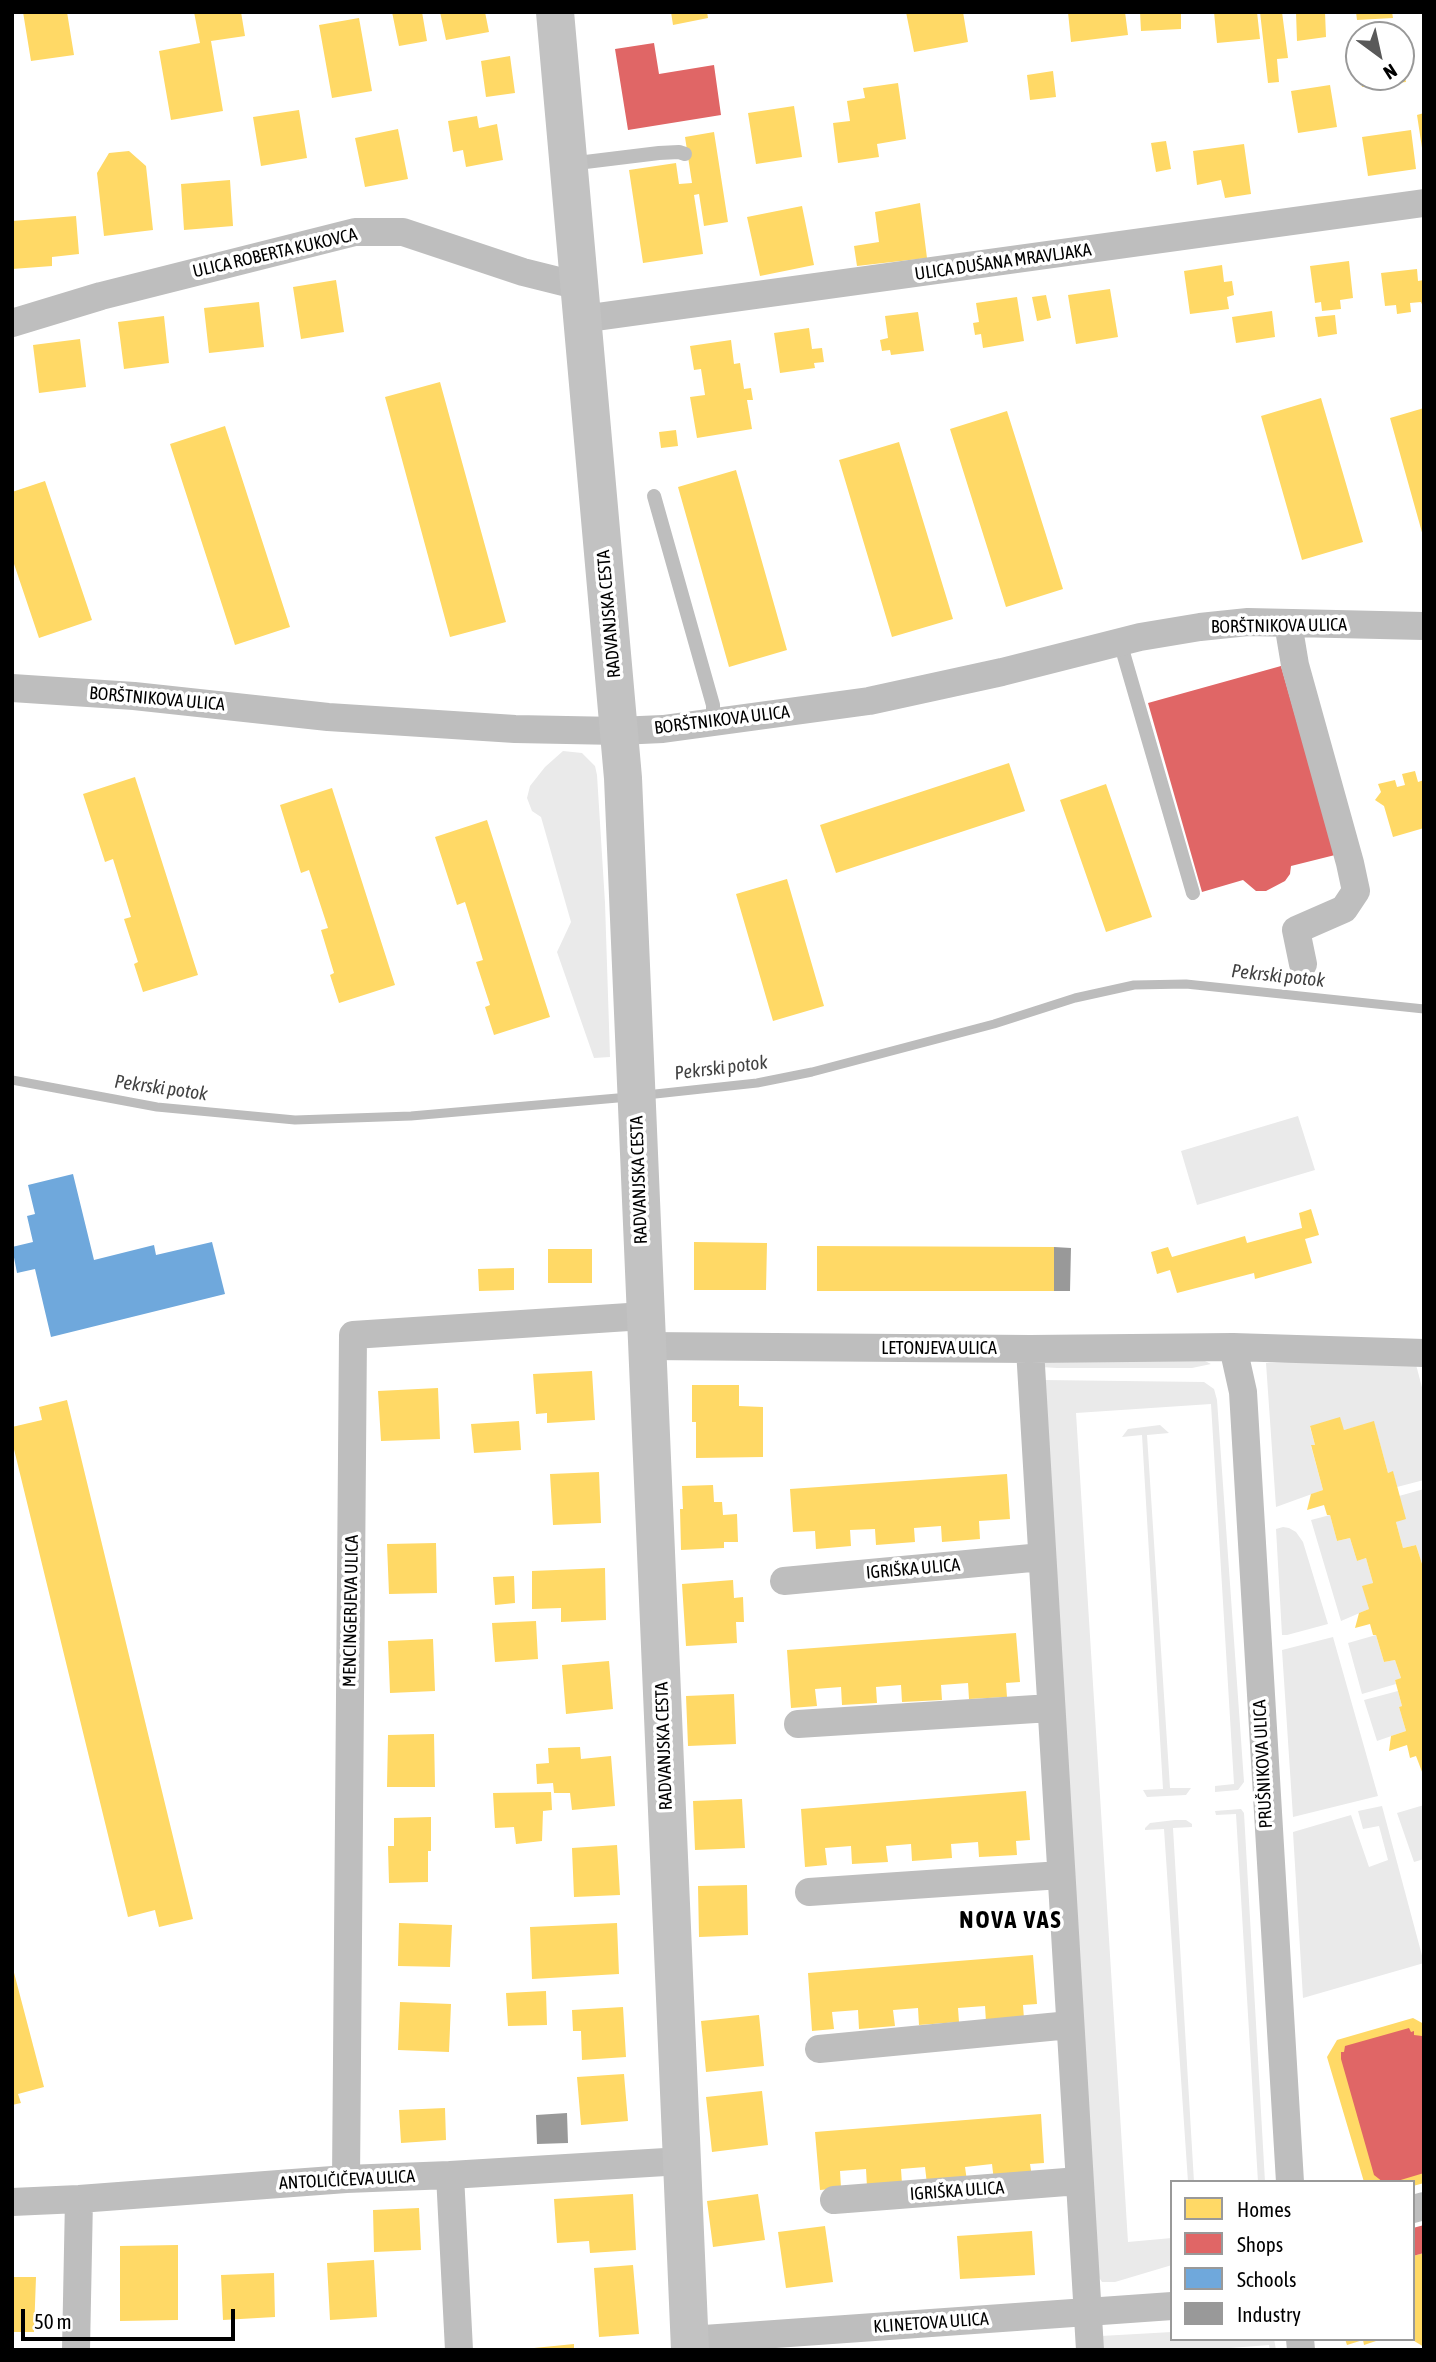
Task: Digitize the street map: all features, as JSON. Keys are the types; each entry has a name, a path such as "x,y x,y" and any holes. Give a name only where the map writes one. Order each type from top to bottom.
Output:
{"street":[{"name":"RADVANJSKA CESTA","path":"555,12 623,778 690,2345"},
{"name":"ULICA DUŠANA MRAVLJAKA","path":"580,303 1424,203"},
{"name":"ULICA ROBERTA KUKOVCA","path":"12,323 101,296 355,232 403,232 523,272 580,303"},
{"name":"BORŠTNIKOVA ULICA","path":"12,688 134,696 328,717 515,729 618,731 713,724 869,701 1120,642 1200,627 1248,622 1424,626"},
{"path":"1288,623 1294,666 1356,891 1344,909 1296,930 1303,964"},
{"name":"LETONJEVA ULICA","path":"645,1331 1030,1349 1233,1347 1424,1353"},
{"name":"MENCINGERJEVA ULICA","path":"346,2179 353,1335 645,1331"},
{"name":"PRUŠNIKOVA ULICA","path":"1233,1347 1242,1392 1290,2180"},
{"path":"1030,1349 1090,2350"},
{"name":"IGRIŠKA ULICA","path":"784,1581 1042,1558"},
{"path":"798,1724 1051,1708"},
{"path":"809,1892 1061,1875"},
{"path":"819,2049 1070,2025"},
{"name":"ANTOLIČIČEVA ULICA","path":"12,2202 346,2179 682,2161"},
{"path":"450,2175 459,2350"},
{"name":"IGRIŠKA ULICA","path":"834,2200 1079,2181"},
{"path":"76,2350 79,2199"},
{"name":"KLINETOVA ULICA","path":"690,2345 1170,2306"}],"lane":[{"path":"568,164 659,153 685,154"},
{"path":"654,496 713,705 713,724"},
{"path":"1120,642 1193,893"}],"shaded area":[{"path":"563,751 582,753 595,766 597,775 610,1057 594,1058 557,952 571,922 541,817 532,811 527,798 530,786 545,767"},
{"path":"1298,1116 1315,1170 1197,1205 1181,1151"},
{"path":"1414,1357 1424,1395 1424,1480 1397,1487 1393,1472 1388,1473 1374,1422 1344,1430 1339,1418 1310,1427 1315,1445 1311,1446 1323,1490 1276,1507 1266,1363"},
{"path":"1044,1359 1205,1361 1211,1364 1192,1368 1057,1368 1041,1367"},
{"path":"1042,1380 1204,1382 1214,1389 1217,1400 1244,1782 1238,1790 1215,1792 1215,1786 1234,1784 1211,1404 1076,1413 1128,2242 1170,2238 1170,2266 1115,2282 1102,2282 1098,2276"},
{"path":"1160,1425 1169,1433 1147,1435 1170,1788 1191,1788 1186,1795 1147,1797 1143,1790 1163,1789 1142,1435 1122,1437 1128,1429"},
{"path":"1424,1489 1424,1570 1416,1545 1403,1548 1396,1522 1405,1518 1399,1496"},
{"path":"1330,1515 1337,1541 1350,1538 1357,1561 1366,1558 1373,1583 1363,1587 1369,1609 1341,1621 1311,1520"},
{"path":"1283,1527 1296,1532 1303,1542 1328,1624 1287,1635 1282,1635 1276,1529"},
{"path":"1376,1635 1384,1662 1395,1660 1401,1678 1395,1680 1396,1684 1362,1694 1348,1643"},
{"path":"1333,1637 1378,1796 1293,1817 1282,1650"},
{"path":"1398,1691 1402,1706 1399,1707 1406,1731 1377,1741 1364,1700"},
{"path":"1424,1805 1424,1859 1414,1862 1397,1813"},
{"path":"1382,1806 1424,1963 1303,1998 1293,1832 1351,1815 1369,1867 1388,1860 1379,1826 1363,1829 1358,1811"},
{"path":"1241,1809 1244,1813 1265,2180 1258,2180 1236,1814 1216,1815 1215,1811"},
{"path":"1186,1820 1192,1824 1192,1827 1173,1828 1194,2180 1188,2180 1164,1829 1145,1830 1150,1823"},
{"path":"1170,2332 1170,2341 1274,2341 1276,2350 1270,2350 1269,2345 1205,2350 1102,2350 1101,2336"}],"building: Homes":[{"path":"23,12 67,12 74,55 31,61"},
{"path":"194,12 241,12 245,36 211,41 223,111 171,120 159,51 200,43"},
{"path":"392,12 422,12 427,41 399,46"},
{"path":"440,12 485,12 489,32 446,40"},
{"path":"671,12 707,12 708,18 673,25"},
{"path":"906,12 963,12 968,42 914,52"},
{"path":"1068,12 1125,12 1128,35 1071,42"},
{"path":"1140,12 1181,12 1181,29 1141,31"},
{"path":"1214,12 1257,12 1260,39 1217,43"},
{"path":"1260,12 1282,12 1288,58 1277,59 1279,82 1268,83"},
{"path":"1296,12 1325,12 1326,37 1297,41"},
{"path":"1356,12 1392,12 1393,18 1357,20"},
{"path":"359,18 372,91 332,98 319,25"},
{"path":"510,56 515,93 486,97 481,61"},
{"path":"1053,71 1056,97 1030,100 1027,75"},
{"path":"898,83 906,139 877,144 879,157 838,163 833,123 850,121 847,101 865,98 863,88"},
{"path":"1330,85 1337,127 1298,133 1291,91"},
{"path":"794,106 802,157 756,164 748,113"},
{"path":"299,110 307,158 261,166 253,117"},
{"path":"1424,113 1424,148 1422,148 1417,115"},
{"path":"477,116 479,128 497,124 503,160 466,167 463,150 453,152 448,121"},
{"path":"398,129 408,179 365,187 355,138"},
{"path":"1411,130 1416,169 1368,176 1362,137"},
{"path":"714,132 728,222 704,226 699,194 694,195 703,254 643,263 629,170 676,163 679,184 692,183 685,137"},
{"path":"1166,141 1171,169 1156,172 1151,143"},
{"path":"1244,144 1251,194 1225,198 1221,180 1197,185 1193,151"},
{"path":"129,151 146,166 153,230 104,236 97,173 109,153"},
{"path":"230,180 233,226 184,230 181,184"},
{"path":"920,203 927,258 857,266 854,246 879,242 875,212"},
{"path":"802,206 814,265 760,276 747,217"},
{"path":"76,216 79,254 52,257 52,266 12,269 12,221"},
{"path":"1349,261 1353,298 1340,300 1341,309 1322,311 1321,302 1315,303 1310,266"},
{"path":"1222,265 1224,282 1232,281 1234,295 1227,297 1229,309 1190,314 1184,271"},
{"path":"1417,269 1418,281 1424,280 1424,309 1421,302 1410,303 1411,312 1397,314 1396,305 1385,306 1381,273"},
{"path":"336,280 344,332 301,339 293,287"},
{"path":"1110,289 1118,337 1076,344 1068,295"},
{"path":"1046,295 1051,318 1037,321 1032,297"},
{"path":"1017,297 1024,341 983,348 981,334 975,335 973,323 979,322 976,303"},
{"path":"259,302 264,347 209,353 204,308"},
{"path":"1272,311 1275,337 1236,343 1232,317"},
{"path":"918,312 924,351 891,355 890,350 882,351 880,340 888,338 885,316"},
{"path":"1335,315 1337,334 1318,337 1315,317"},
{"path":"164,316 169,363 124,369 118,322"},
{"path":"809,328 812,349 822,348 824,362 814,363 815,368 780,373 774,333"},
{"path":"80,339 86,387 39,393 33,345"},
{"path":"731,340 734,364 740,363 744,389 751,388 753,400 747,400 752,429 697,438 690,397 705,395 701,369 694,370 690,346"},
{"path":"440,382 506,622 450,637 385,397"},
{"path":"1321,398 1363,542 1302,560 1261,416"},
{"path":"1424,408 1424,536 1423,536 1390,418"},
{"path":"1007,411 1063,589 1006,607 950,429"},
{"path":"225,426 290,627 235,645 170,444"},
{"path":"676,430 678,446 661,448 659,432"},
{"path":"899,442 953,619 892,637 839,460"},
{"path":"736,470 787,650 729,667 678,487"},
{"path":"45,481 92,620 39,638 12,558 12,492"},
{"path":"1009,763 1025,811 836,873 820,825"},
{"path":"1415,771 1418,782 1424,780 1424,828 1393,837 1384,806 1375,800 1381,792 1378,784 1395,780 1397,787 1405,785 1402,774"},
{"path":"135,777 198,975 143,992 134,964 138,962 124,919 131,917 113,859 105,862 83,794"},
{"path":"1106,784 1152,917 1106,932 1060,800"},
{"path":"332,788 395,985 339,1003 330,975 334,973 321,930 328,928 309,870 301,873 280,805"},
{"path":"487,820 550,1017 494,1035 485,1007 490,1005 476,962 483,960 465,902 457,905 435,837"},
{"path":"787,879 824,1006 773,1021 736,894"},
{"path":"1311,1209 1319,1235 1305,1239 1312,1263 1255,1279 1254,1273 1177,1293 1170,1270 1157,1274 1151,1252 1168,1247 1172,1257 1245,1236 1247,1243 1302,1228 1299,1213"},
{"path":"694,1242 767,1243 766,1290 694,1290"},
{"path":"817,1246 1054,1247 1054,1291 817,1291"},
{"path":"548,1249 592,1249 592,1283 548,1283"},
{"path":"514,1268 514,1290 479,1291 478,1269"},
{"path":"592,1371 595,1420 547,1423 547,1413 536,1414 533,1374"},
{"path":"692,1385 739,1385 739,1406 763,1407 763,1457 696,1458"},
{"path":"438,1388 440,1439 381,1441 378,1391"},
{"path":"67,1400 193,1919 159,1927 155,1910 128,1917 12,1441 12,1427 42,1420 39,1407"},
{"path":"1340,1417 1344,1430 1374,1421 1388,1473 1393,1471 1406,1519 1396,1522 1403,1548 1416,1545 1424,1570 1424,1777 1416,1756 1410,1758 1407,1745 1389,1751 1391,1736 1406,1731 1399,1707 1402,1706 1395,1680 1401,1678 1395,1660 1384,1662 1370,1624 1355,1628 1359,1613 1369,1609 1362,1586 1373,1583 1366,1558 1357,1561 1350,1538 1337,1541 1330,1515 1327,1515 1324,1505 1307,1510 1311,1494 1323,1490 1311,1445 1315,1445 1310,1426"},
{"path":"519,1421 521,1450 474,1453 471,1424"},
{"path":"599,1472 601,1523 553,1525 550,1474"},
{"path":"1007,1474 1010,1519 979,1521 980,1539 942,1542 941,1526 914,1528 915,1542 876,1545 875,1529 850,1530 851,1546 816,1549 815,1531 793,1532 790,1489"},
{"path":"713,1485 714,1502 722,1502 723,1515 737,1514 738,1542 724,1542 724,1548 681,1550 682,1486"},
{"path":"436,1543 437,1593 389,1594 387,1544"},
{"path":"605,1568 606,1620 561,1622 561,1608 532,1609 532,1571"},
{"path":"514,1576 515,1603 495,1605 493,1577"},
{"path":"733,1580 734,1598 743,1597 744,1622 736,1622 737,1643 686,1646 682,1584"},
{"path":"536,1621 538,1659 495,1662 492,1623"},
{"path":"1016,1633 1020,1682 1006,1683 1007,1697 969,1699 968,1683 941,1685 942,1700 902,1702 901,1685 876,1687 877,1703 842,1705 841,1687 815,1689 817,1706 791,1708 787,1650"},
{"path":"433,1639 435,1691 390,1693 388,1641"},
{"path":"609,1661 613,1709 566,1714 562,1665"},
{"path":"734,1694 736,1744 688,1746 686,1696"},
{"path":"434,1734 435,1787 387,1787 388,1735"},
{"path":"580,1747 581,1759 611,1756 615,1806 572,1810 570,1793 554,1793 553,1783 537,1784 536,1764 549,1763 548,1748"},
{"path":"1026,1791 1030,1840 1016,1841 1017,1855 979,1857 978,1842 951,1844 952,1858 912,1861 911,1844 886,1846 888,1862 852,1864 851,1846 825,1848 827,1865 805,1867 801,1809"},
{"path":"551,1792 552,1810 543,1811 542,1841 516,1844 514,1827 495,1828 493,1793"},
{"path":"742,1799 745,1848 695,1850 693,1801"},
{"path":"431,1817 428,1882 389,1883 388,1846 394,1846 394,1818"},
{"path":"617,1845 620,1895 574,1897 572,1848"},
{"path":"747,1885 748,1935 699,1937 698,1886"},
{"path":"399,1923 452,1925 450,1967 398,1966"},
{"path":"617,1923 619,1974 532,1979 530,1927"},
{"path":"1033,1955 1037,2004 1023,2005 1024,2019 986,2022 985,2006 958,2008 959,2022 919,2025 918,2008 893,2010 895,2026 859,2029 858,2010 832,2012 834,2029 812,2031 808,1973"},
{"path":"12,1965 44,2087 18,2094 21,2103 12,2105"},
{"path":"546,1991 547,2025 508,2026 506,1993"},
{"path":"400,2002 451,2004 449,2052 398,2050"},
{"path":"623,2007 626,2057 582,2060 581,2031 573,2031 572,2010"},
{"path":"759,2015 764,2066 706,2072 701,2021"},
{"path":"1413,2018 1424,2024 1424,2183 1415,2185 1415,2180 1363,2180 1327,2057 1337,2040"},
{"path":"624,2074 628,2121 581,2125 577,2077"},
{"path":"762,2091 768,2145 712,2152 706,2097"},
{"path":"445,2108 446,2140 401,2143 399,2110"},
{"path":"1041,2114 1044,2163 1030,2164 1032,2177 994,2181 992,2164 965,2167 967,2181 927,2184 925,2167 901,2169 902,2184 867,2187 866,2169 840,2171 841,2188 820,2190 815,2132"},
{"path":"633,2194 636,2250 590,2253 589,2241 557,2243 554,2199"},
{"path":"758,2194 765,2240 713,2247 707,2201"},
{"path":"419,2208 421,2250 374,2252 373,2210"},
{"path":"825,2226 833,2282 786,2288 778,2232"},
{"path":"1032,2231 1035,2275 960,2279 957,2236"},
{"path":"178,2245 178,2320 120,2321 120,2246"},
{"path":"1424,2253 1424,2347 1414,2341 1415,2255"},
{"path":"374,2260 377,2317 330,2320 327,2263"},
{"path":"633,2265 639,2334 599,2337 594,2268"},
{"path":"274,2273 275,2317 223,2320 221,2275"},
{"path":"12,2277 36,2277 34,2332 12,2332"},
{"path":"574,2344 574,2350 534,2350 534,2348"}],"building: Shops":[{"path":"654,43 659,74 714,65 721,115 628,130 615,49"},
{"path":"1281,666 1335,855 1291,866 1285,881 1266,891 1256,891 1243,880 1202,892 1148,703"},
{"path":"1409,2028 1411,2032 1414,2031 1414,2035 1422,2036 1424,2173 1401,2180 1380,2180 1374,2175 1341,2059 1345,2046"},
{"path":"1424,2225 1424,2253 1415,2255 1415,2227"}],"building: Schools":[{"path":"73,1174 94,1260 154,1245 156,1255 212,1242 225,1294 51,1337 35,1269 17,1273 12,1247 33,1242 27,1216 35,1214 28,1185"}],"building: Industry":[{"path":"1054,1247 1071,1248 1070,1291 1054,1291"},
{"path":"567,2113 568,2143 537,2144 536,2115"}],"waterway":[{"name":"Pekrski potok","path":"646,1095 757,1083 812,1072 994,1024 1075,998 1134,985 1186,984 1424,1009"},
{"name":"Pekrski potok","path":"12,1080 157,1107 295,1120 411,1116 629,1097"}],"district":[{"name":"NOVA VAS","path":"1011,1920"}]}
